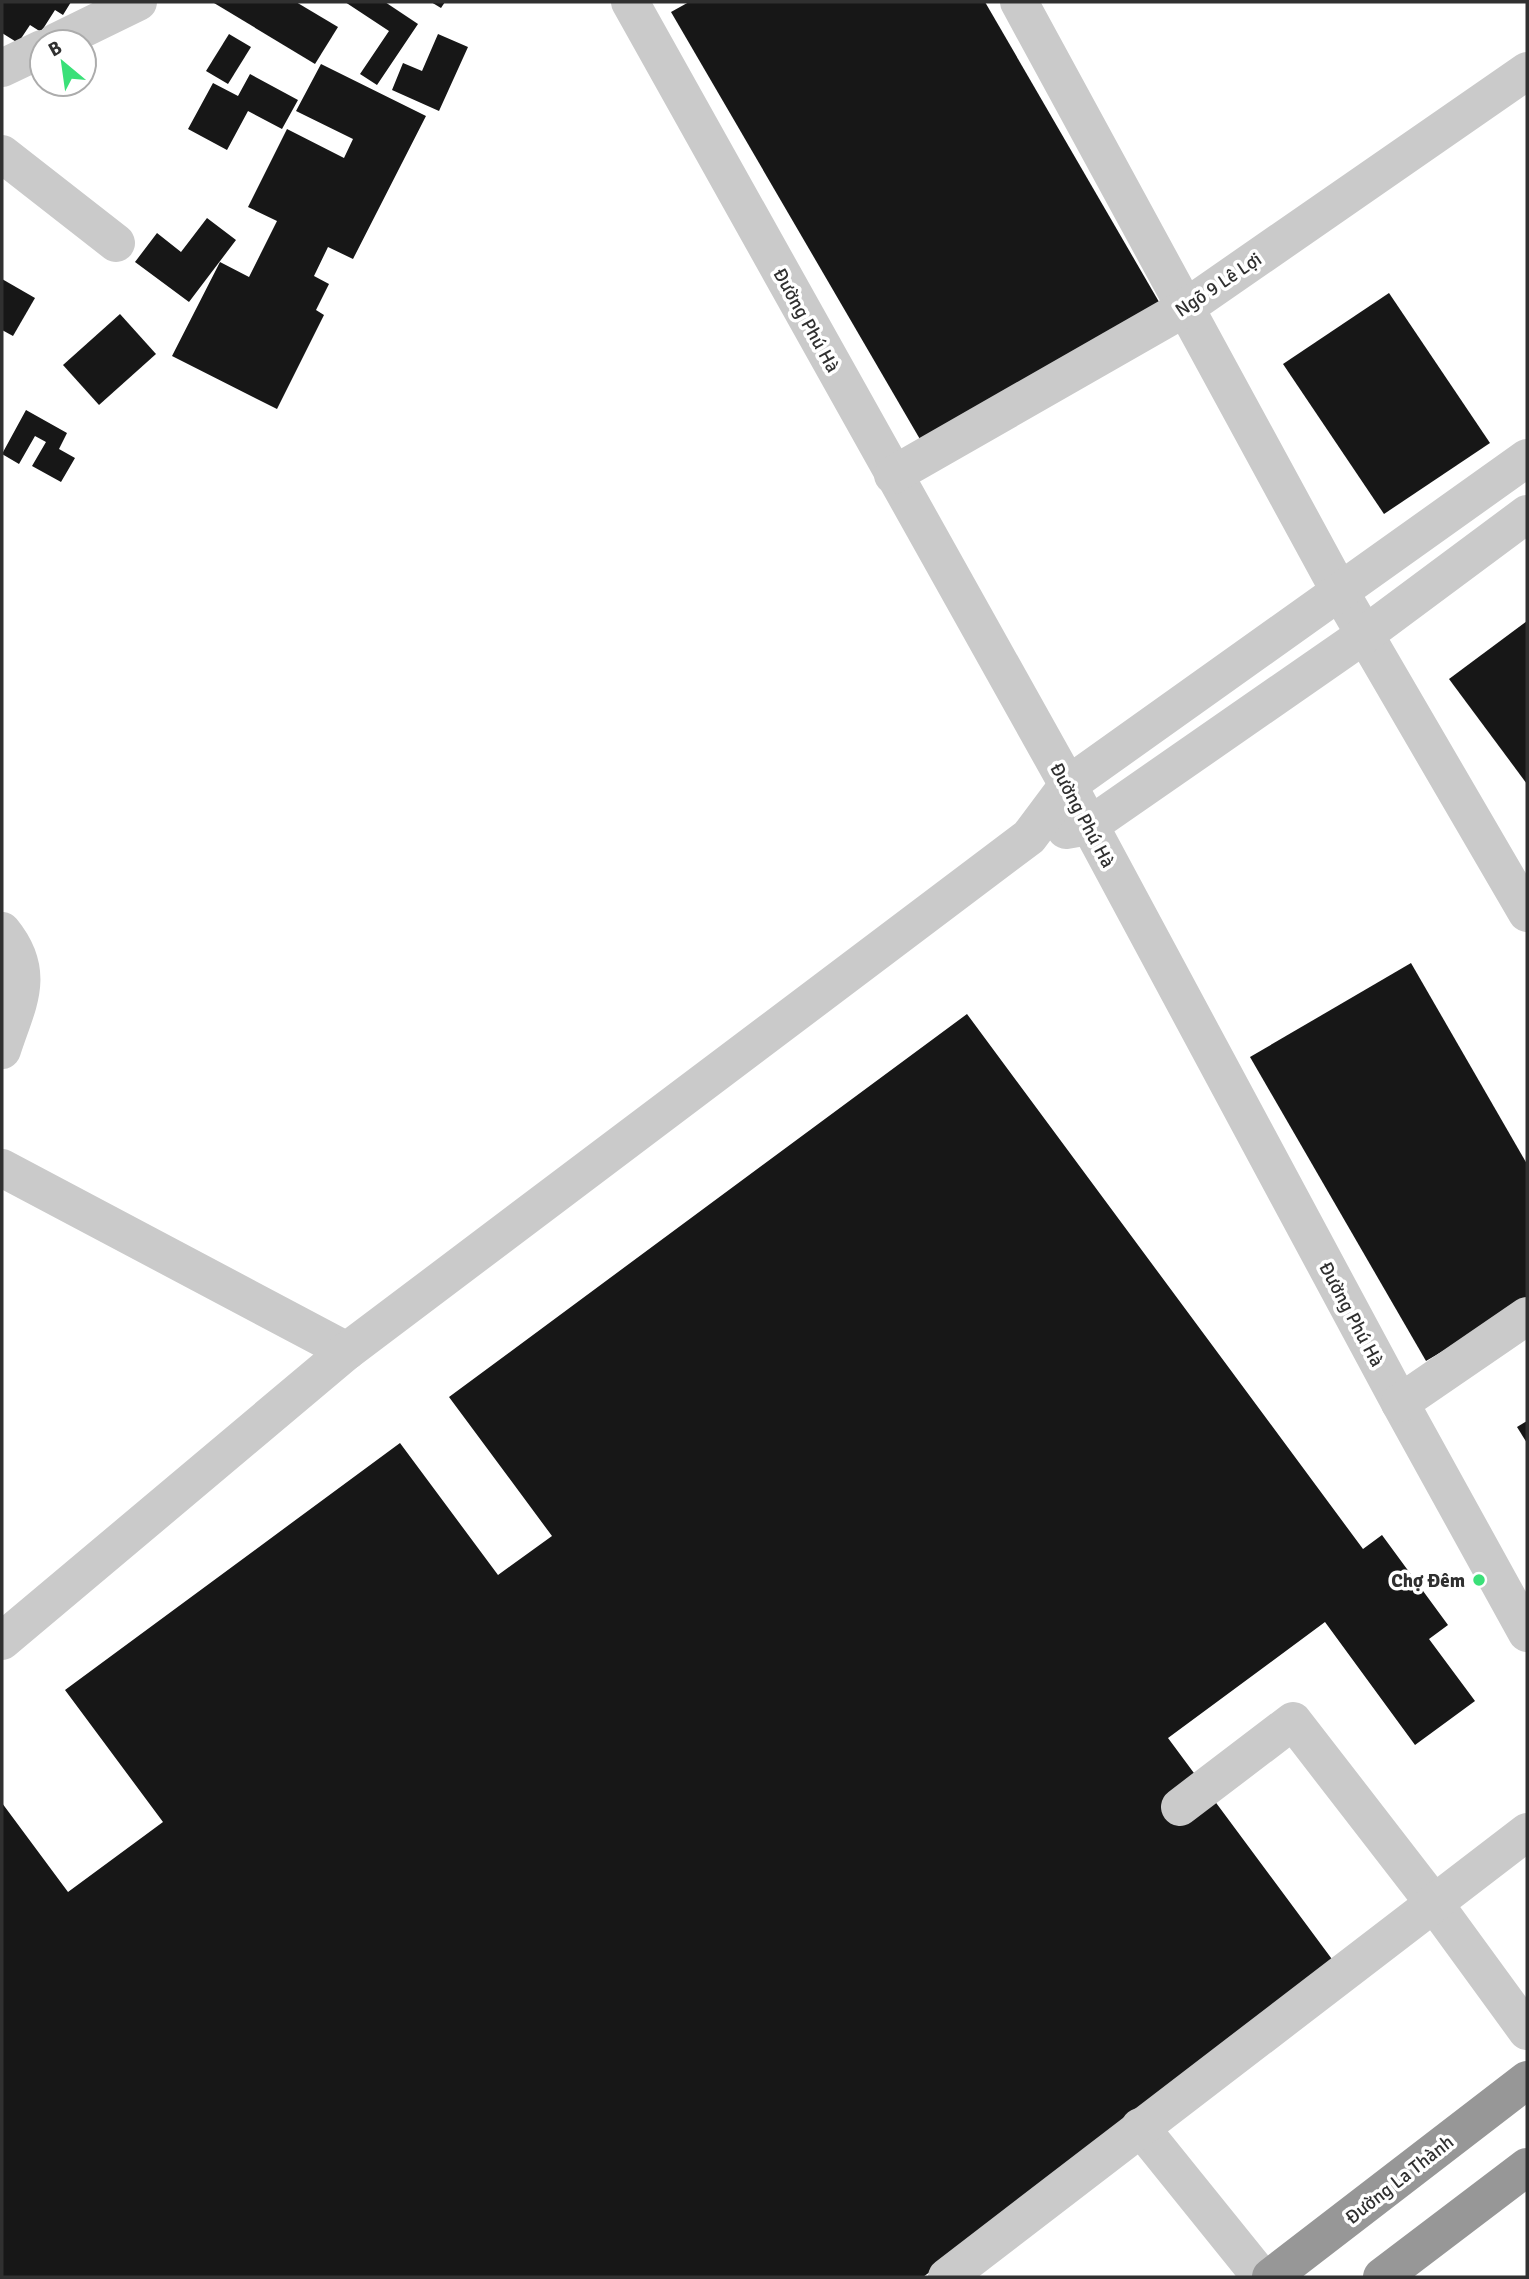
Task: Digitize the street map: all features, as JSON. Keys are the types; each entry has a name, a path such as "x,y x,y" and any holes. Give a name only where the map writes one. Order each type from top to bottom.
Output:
{"highway":[{"name":"Đường La Thành","path":"1271,2277 1527,2080"},
{"path":"1382,2277 1527,2167"}],"street":[{"path":"85,28 138,2"},
{"name":"Đường Phú Hà","path":"630,2 1068,785 1400,1403 1527,1633"},
{"path":"1019,2 1340,592 1522,892"},
{"path":"2,68 28,56"},
{"name":"Ngõ 9 Lê Lợi","path":"893,475 1185,307 1527,71"},
{"path":"2,154 116,243"},
{"path":"2,1641 347,1351 1029,837 1068,785 1527,458"},
{"path":"1029,837 1089,826 1367,634 1527,514"},
{"path":"2,931 18,950 23,987 2,1050"},
{"path":"2,1168 347,1351"},
{"path":"1400,1403 1527,1316"},
{"path":"1180,1807 1293,1721 1433,1902 1527,2031"},
{"path":"947,2277 1527,1832"},
{"path":"1140,2127 1261,2277"}],"building":[{"path":"2,2 71,2 63,15 55,10 44,28 30,25 18,43 2,33"},
{"path":"296,2 338,27 315,64 214,3"},
{"path":"345,2 385,2 418,24 377,85 360,74 389,31"},
{"path":"431,2 445,2 441,8"},
{"path":"689,2 985,2 1173,326 935,465 671,12"},
{"path":"229,34 251,47 228,84 206,71"},
{"path":"438,34 468,47 439,111 392,90 403,63 422,71"},
{"path":"321,64 426,116 353,259 328,247 314,276 329,284 316,310 324,315 277,409 172,356 220,262 249,277 277,221 248,207 287,129 344,158 353,139 296,111"},
{"path":"250,74 298,100 282,129 248,111 227,150 188,129 213,83 238,96"},
{"path":"207,218 236,240 189,302 135,262 157,233 181,252"},
{"path":"2,279 35,298 13,336 2,330"},
{"path":"1389,293 1490,443 1384,514 1283,364"},
{"path":"120,314 156,354 99,405 63,365"},
{"path":"26,410 67,433 59,449 75,458 61,482 32,466 46,442 35,436 19,464 2,454"},
{"path":"1527,621 1527,784 1449,679"},
{"path":"1411,963 1527,1164 1527,1302 1426,1361 1250,1057"},
{"path":"967,1014 1363,1549 1382,1535 1448,1625 1429,1639 1475,1701 1415,1745 1325,1622 1168,1738 1340,1970 923,2277 2,2277 2,1803 68,1892 163,1822 65,1690 400,1443 498,1575 552,1536 449,1397"},
{"path":"1527,1421 1527,1443 1517,1427"}],"place":[{"name":"Chợ Đêm","path":"1479,1580"}]}
